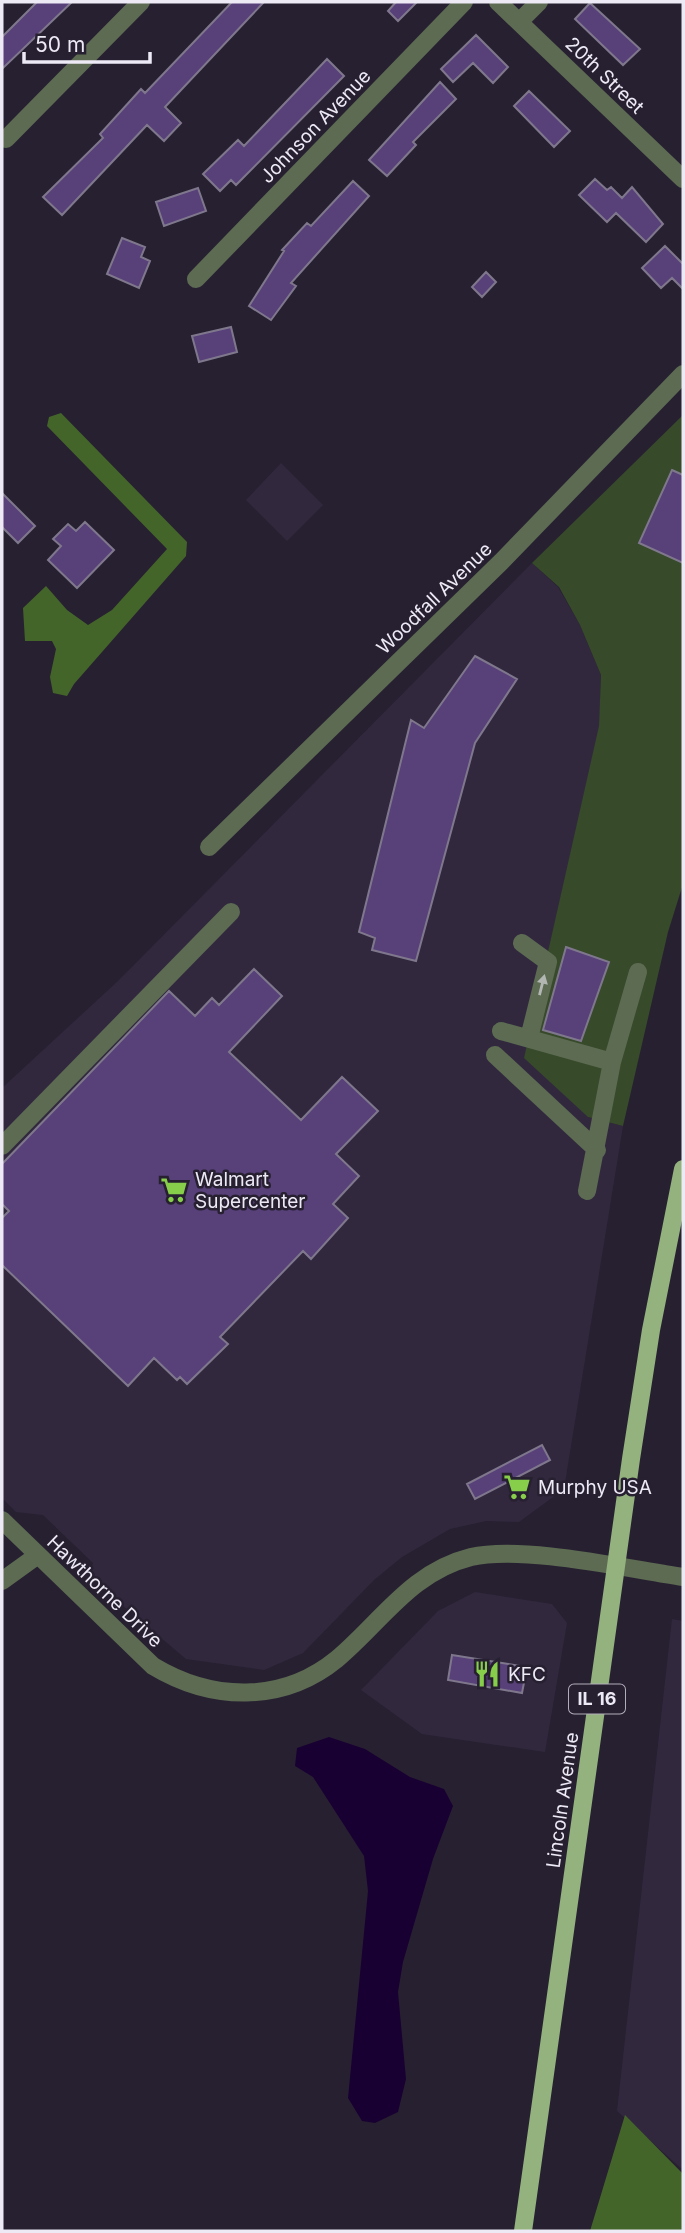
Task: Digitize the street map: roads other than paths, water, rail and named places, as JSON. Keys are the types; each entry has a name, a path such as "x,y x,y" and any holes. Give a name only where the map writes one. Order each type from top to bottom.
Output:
{"main road":[{"name":"Lincoln Avenue","path":"523,2231 615,1567 651,1330 683,1169"}],"street":[{"path":"6,139 141,2"},
{"name":"Johnson Avenue","path":"196,279 464,2"},
{"name":"20th Street","path":"498,2 683,179"},
{"path":"519,22 539,2"},
{"name":"Woodfall Avenue","path":"209,847 492,571 683,374"},
{"path":"2,1146 231,912"},
{"path":"522,943 548,962 529,1038"},
{"path":"587,1191 597,1150 600,1110 638,972"},
{"path":"501,1031 612,1062"},
{"path":"495,1055 597,1150"},
{"name":"Hawthorne Drive","path":"2,1520 153,1666 198,1688 242,1693 291,1685 315,1674 349,1647 407,1589 448,1565 499,1553 683,1577"},
{"path":"2,1581 38,1555"}],"place":[{"name":"Walmart Supercenter","path":"174,1190"},
{"name":"Murphy USA","path":"517,1487"},
{"name":"KFC","path":"487,1674"}]}
